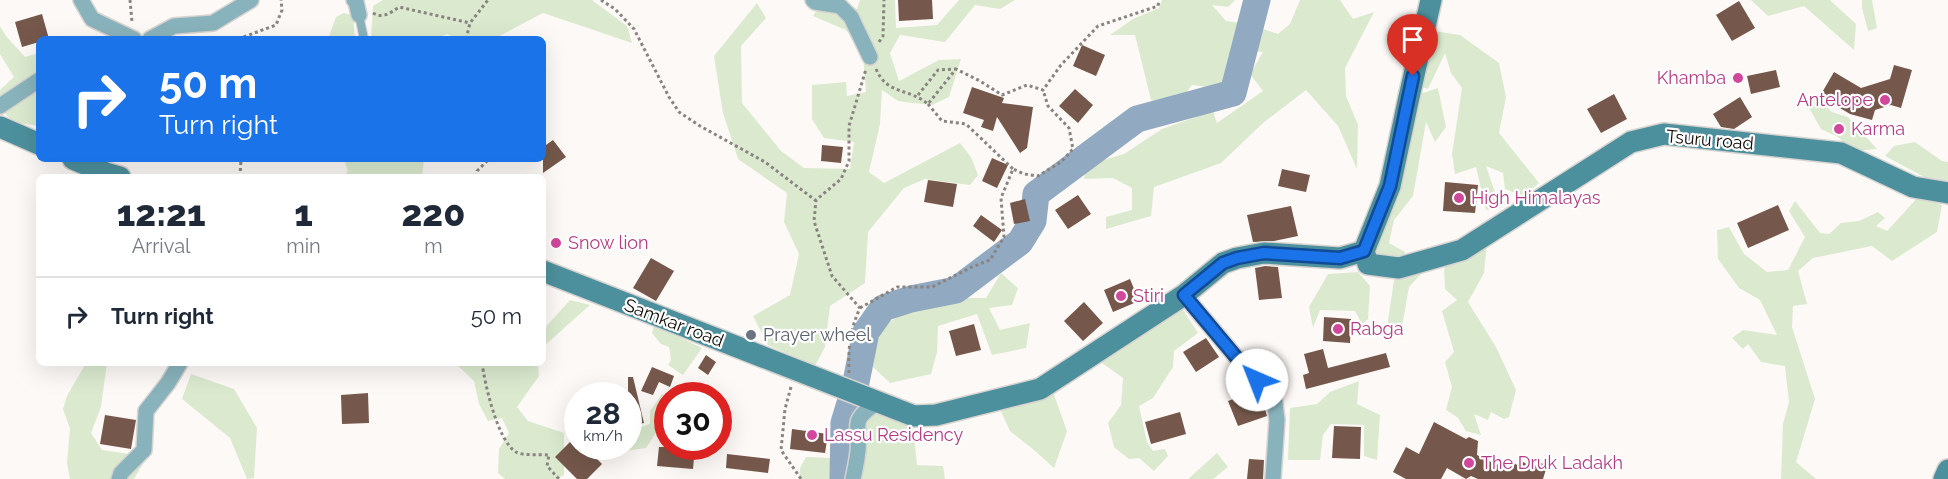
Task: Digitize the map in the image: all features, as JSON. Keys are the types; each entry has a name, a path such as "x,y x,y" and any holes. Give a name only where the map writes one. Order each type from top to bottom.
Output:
{"street":[{"path":"81,0 92,19 128,36"},
{"path":"156,36 174,26 213,23 251,0"},
{"path":"813,0 840,6 851,17 870,57"},
{"path":"1364,251 1390,186 1431,0"},
{"path":"0,106 36,82"},
{"path":"0,127 36,143"},
{"name":"Tsuru road","path":"1364,251 1368,264 1399,268 1462,250 1631,142 1664,134 1841,153 1913,187 1948,193"},
{"path":"80,162 110,174"},
{"name":"Samkar road","path":"546,272 797,371 844,382 871,400 914,416 936,415 1040,389 1184,295 1223,263 1264,253 1340,258 1364,251"},
{"path":"1184,295 1241,363 1274,396 1277,420 1273,479"},
{"path":"119,479 121,473 144,450 146,411 178,366"},
{"path":"853,479 858,449 856,424 871,400"},
{"path":"1944,479 1948,470"}],"lane":[{"path":"356,6 363,36"}],"path":[{"path":"130,0 134,36"},
{"path":"246,36 276,25 282,10 281,0"},
{"path":"467,36 470,23 488,0"},
{"path":"601,0 615,9 634,29 679,112 765,162 816,200"},
{"path":"860,308 832,276 814,221 816,200 841,179 849,162 849,126 870,57 884,36 884,0"},
{"path":"1043,90 1061,65 1098,26 1158,6 1159,0"},
{"path":"356,6 377,15 388,15 399,7 470,23"},
{"path":"870,57 881,81 897,91 918,96 942,121 966,124 1013,169 1024,174 1038,176 1060,162 1073,148 1069,128 1048,106 1043,90"},
{"path":"918,96 938,70 956,69 1002,95 1027,85 1043,90"},
{"path":"928,104 956,69"},
{"path":"476,174 486,162"},
{"path":"844,382 852,325 860,308 897,287 932,287 990,260 1004,237 1001,198 1013,169"},
{"path":"483,366 499,426 507,445 518,453 549,455 547,466 559,479"},
{"path":"797,371 784,409 781,450 801,479"}],"green space":[{"path":"383,0 592,0 627,26 632,43 543,13 500,36 451,36 447,34 442,36 371,36 373,6"},
{"path":"823,0 834,0 857,9 860,0 895,0 896,28 937,25 959,0 1015,0 1000,9 975,5 945,42 900,35 890,53 899,81 939,60 961,59 949,97 932,105 898,101 882,90 880,124 869,172 884,183 960,143 971,157 978,175 970,185 925,179 904,188 868,232 865,283 830,306 825,347 815,366 768,345 753,316 790,295 799,254 784,222 787,193 738,159 723,113 714,56 757,3 766,18 741,46 742,103 781,151 804,168 850,169 854,142 824,138 812,119 812,85 846,82 847,96 866,92 863,54 846,30 813,16"},
{"path":"1162,0 1235,0 1228,7 1212,5 1226,21 1242,23 1234,68 1222,89 1192,85 1176,105 1151,100 1135,35 1110,35 1133,19 1159,8"},
{"path":"1300,0 1340,0 1353,19 1374,12 1345,68 1346,96 1358,125 1357,169 1338,126 1306,90 1263,123 1221,163 1154,187 1151,216 1106,229 1106,217 1132,210 1132,188 1113,178 1084,179 1086,165 1124,154 1162,129 1213,111 1217,123 1263,91 1250,74 1263,52 1255,51 1263,29 1278,34 1290,24"},
{"path":"1751,0 1830,0 1856,24 1854,50 1804,6 1768,16"},
{"path":"1862,0 1872,0 1877,28 1868,31"},
{"path":"344,13 353,15 355,36 329,36 336,17"},
{"path":"0,26 25,57 36,54 36,126 13,122 0,108 0,90 14,77 0,54"},
{"path":"1434,31 1460,35 1499,63 1506,97 1499,133 1539,183 1523,196 1505,189 1503,173 1486,166 1500,207 1486,210 1476,167 1455,174 1452,154 1462,88 1451,73 1445,53 1428,89 1418,86"},
{"path":"1438,88 1446,127 1435,142 1426,122 1413,196 1394,220 1389,243 1405,252 1403,259 1382,258 1373,252 1397,198 1420,94"},
{"path":"1814,95 1832,112 1848,117 1877,149 1853,151 1838,137 1821,129 1809,108"},
{"path":"1915,142 1942,161 1948,162 1948,185 1926,178 1885,156 1894,146"},
{"path":"345,162 424,162 422,174 346,174 348,171"},
{"path":"1919,196 1942,205 1937,232 1892,261 1872,246 1813,258 1798,271 1807,304 1793,306 1792,327 1815,399 1796,462 1816,479 1781,479 1783,424 1789,402 1785,366 1761,362 1748,344 1743,349 1732,338 1743,330 1777,335 1760,300 1739,288 1718,259 1717,230 1729,227 1744,254 1767,272 1788,270 1805,237 1789,211 1795,201 1820,233 1829,234 1841,223 1859,221 1878,212 1885,218 1876,226 1887,231"},
{"path":"1487,243 1484,273 1468,302 1496,347 1516,390 1509,417 1504,419 1491,412 1488,420 1474,414 1481,435 1466,431 1458,418 1446,410 1452,387 1445,362 1454,352 1442,311 1457,300 1445,289 1444,270 1448,260"},
{"path":"1358,272 1370,286 1368,319 1362,324 1355,311 1320,310 1313,328 1309,307 1328,274"},
{"path":"1001,273 1018,288 1012,305 989,308 1000,330 1030,323 1026,348 992,355 977,314 938,326 937,352 931,374 890,383 873,367 877,329 911,309 940,298 986,298"},
{"path":"1422,273 1409,287 1402,327 1387,327 1394,280"},
{"path":"570,300 590,305 546,344 546,327"},
{"path":"1181,307 1198,333 1174,351 1173,367 1153,398 1139,406 1147,442 1153,451 1165,449 1168,456 1154,471 1139,458 1129,459 1114,447 1108,423 1121,405 1123,378 1099,361"},
{"path":"654,325 702,348 683,375 668,365 671,360 669,347 661,344 652,333"},
{"path":"84,366 107,366 101,407 91,433 102,450 129,454 144,462 134,479 70,479 67,463 70,429 63,409 67,396"},
{"path":"458,366 538,366 539,376 517,407 528,421 564,433 564,475 557,479 505,479 498,473 499,449 509,433 502,418 488,421 479,404 474,381"},
{"path":"191,374 234,389 257,428 254,478 247,479 230,438 182,399"},
{"path":"1359,381 1357,404 1380,415 1377,460 1364,456 1364,425 1331,424 1323,435 1320,460 1288,460 1290,408 1317,404 1330,392"},
{"path":"1053,392 1067,431 1054,468 1010,431 999,407"},
{"path":"654,405 654,436 646,448 642,449 642,427 650,424 650,411"},
{"path":"874,410 913,424 917,465 943,466 945,479 860,479 858,412"},
{"path":"1217,453 1228,467 1213,479 1188,479"},
{"path":"806,457 832,458 832,479 799,479 800,468"}],"building":[{"path":"898,0 932,0 933,19 899,21"},
{"path":"1739,1 1755,28 1732,41 1716,15"},
{"path":"42,14 48,36 36,36 36,43 22,47 15,22"},
{"path":"1082,45 1105,55 1096,76 1073,66"},
{"path":"1894,65 1912,70 1901,108 1891,105 1875,110 1872,120 1850,114 1820,96 1834,72 1861,88 1890,79"},
{"path":"1776,70 1780,87 1751,94 1747,76"},
{"path":"972,87 1004,98 1002,103 1033,107 1027,148 1020,153 997,117 993,131 981,127 984,120 963,113"},
{"path":"1075,89 1093,105 1078,123 1059,106"},
{"path":"1614,94 1627,119 1601,133 1587,109"},
{"path":"1740,97 1752,117 1734,129 1721,127 1713,114"},
{"path":"553,140 566,157 543,173 543,162 546,162 546,145"},
{"path":"822,145 843,147 841,163 821,161"},
{"path":"992,158 1008,165 997,188 982,181"},
{"path":"1282,169 1310,175 1306,192 1278,186"},
{"path":"928,180 957,184 953,207 924,202"},
{"path":"1445,182 1478,185 1475,213 1443,211"},
{"path":"1078,195 1091,214 1068,229 1055,210"},
{"path":"1025,199 1030,221 1014,224 1010,203"},
{"path":"1778,205 1789,230 1748,248 1737,223"},
{"path":"1291,206 1298,236 1253,242 1247,215"},
{"path":"981,215 1002,230 994,242 973,226"},
{"path":"651,258 674,271 656,301 633,288"},
{"path":"1278,267 1282,298 1259,300 1255,268"},
{"name":"Stiri","path":"1130,279 1139,301 1113,312 1104,290"},
{"path":"1084,302 1103,323 1083,341 1064,321"},
{"path":"1324,317 1351,319 1350,343 1323,341"},
{"path":"974,324 981,350 956,356 949,331"},
{"path":"1206,338 1219,357 1196,372 1183,352"},
{"path":"1323,349 1328,368 1386,353 1390,367 1306,389 1303,375 1309,373 1304,354"},
{"path":"706,355 716,362 708,375 698,368"},
{"path":"652,367 674,376 672,382 654,382 653,395 642,391"},
{"path":"628,377 633,377 634,382 628,382"},
{"path":"1256,391 1261,396 1267,416 1238,426 1228,401"},
{"path":"368,393 369,423 342,424 341,395"},
{"path":"1180,412 1186,434 1151,444 1145,422"},
{"path":"105,415 136,420 131,449 100,444"},
{"path":"1434,422 1466,439 1469,437 1478,441 1477,455 1497,465 1500,461 1507,465 1510,460 1517,465 1520,460 1528,465 1530,461 1536,466 1540,462 1547,466 1543,479 1478,479 1471,476 1466,479 1447,468 1441,479 1406,479 1393,472 1406,447 1419,454"},
{"path":"1334,426 1361,427 1360,459 1332,458"},
{"path":"792,429 828,434 825,453 790,449"},
{"path":"564,448 564,460 598,460 602,464 587,479 577,479 555,457"},
{"path":"732,455 770,459 768,473 726,468 727,460 732,460"},
{"path":"1249,459 1264,460 1263,479 1247,479"},
{"path":"658,460 694,460 693,469 657,466"}],"waterway":[{"path":"843,479 844,423 855,387 866,332 883,308 911,299 956,290 1020,242 1033,221 1036,194 1137,119 1233,93 1257,0"}],"place":[{"name":"Khamba","path":"1738,78"},
{"name":"Antelope","path":"1885,100"},
{"name":"Karma","path":"1839,129"},
{"name":"High Himalayas","path":"1459,198"},
{"name":"Snow lion","path":"556,243"},
{"name":"Stiri","path":"1121,296"},
{"name":"Rabga","path":"1338,329"},
{"name":"Prayer wheel","path":"751,335"},
{"name":"Lassu Residency","path":"812,435"},
{"name":"The Druk Ladakh","path":"1469,463"}],"route":[{"path":"1257,380 1184,295 1223,263 1237,258 1264,253 1340,258 1364,251 1390,186 1413,76"}]}
